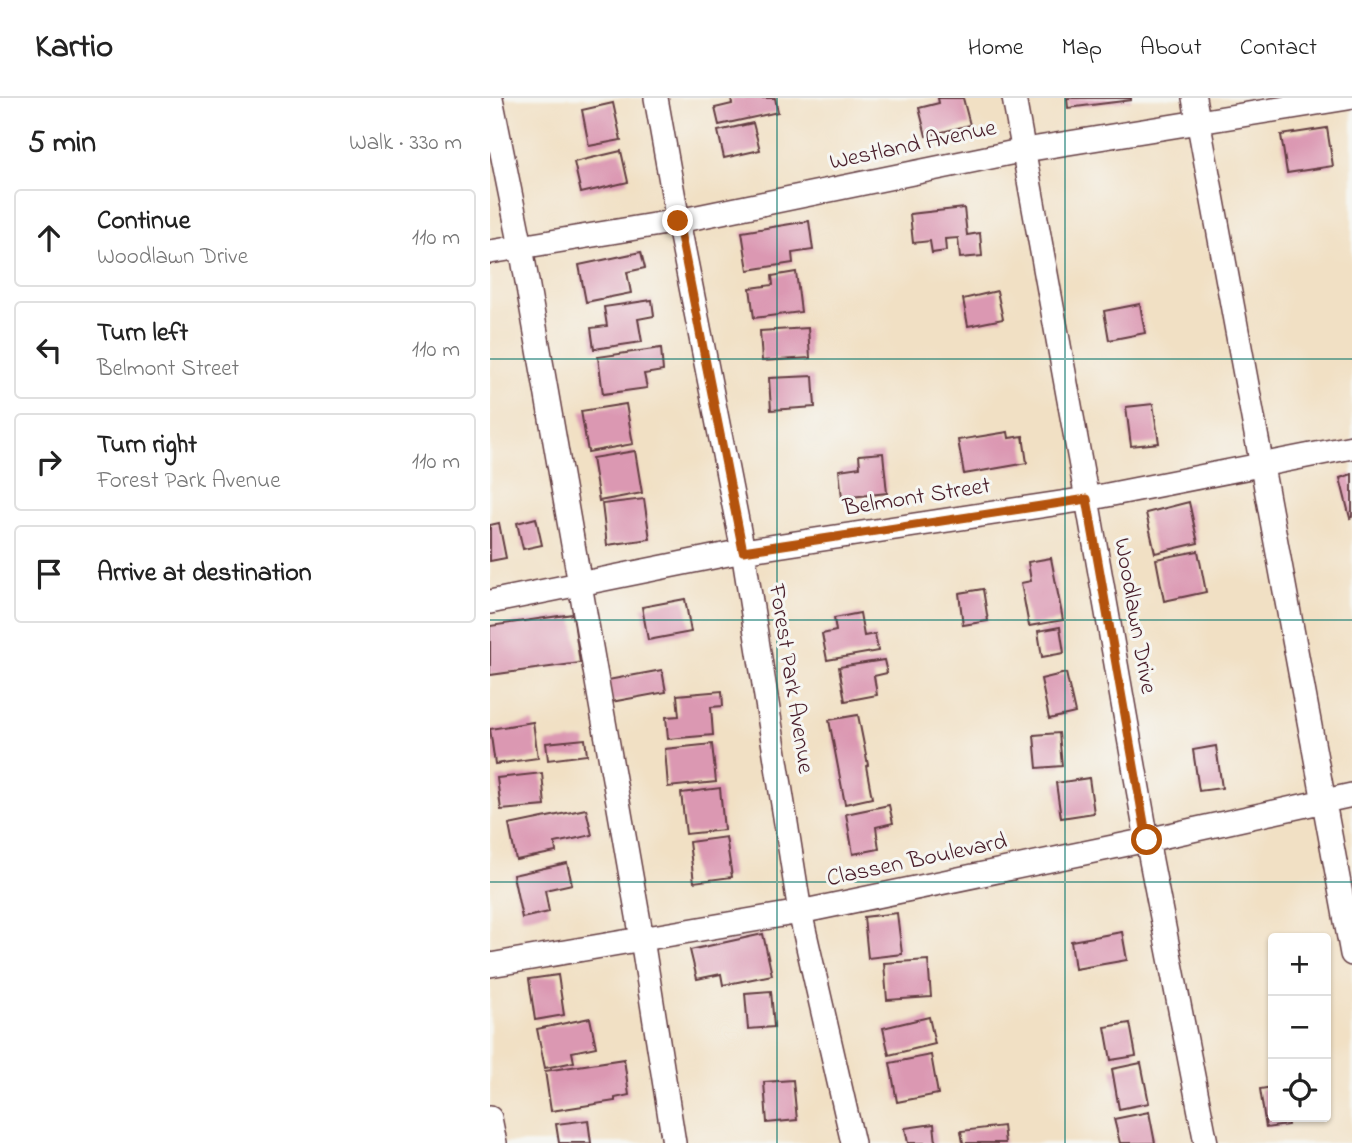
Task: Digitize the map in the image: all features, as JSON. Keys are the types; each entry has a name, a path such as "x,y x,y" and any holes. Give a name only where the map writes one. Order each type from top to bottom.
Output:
{"street":[{"path":"491,98 521,247 642,939 674,1143"},
{"name":"Forest Park Avenue","path":"656,98 743,551 800,912 853,1143"},
{"name":"Woodlawn Drive","path":"1014,98 1147,840 1206,1143"},
{"path":"1194,98 1352,954"},
{"name":"Westland Avenue","path":"490,252 678,221 1024,150 1348,98"},
{"name":"Belmont Street","path":"490,601 743,551 1087,499 1352,447"},
{"name":"Classen Boulevard","path":"490,965 800,912 1352,795"},
{"path":"490,1118 495,1143"}],"building":[{"path":"731,98 775,98 778,112 719,125 715,108 732,104"},
{"path":"938,98 963,98 970,125 926,136 919,108 939,103"},
{"path":"1067,98 1131,98 1131,100 1068,108"},
{"path":"613,103 621,140 589,146 582,110"},
{"path":"753,123 760,150 724,158 718,131"},
{"path":"1327,128 1333,166 1287,173 1281,135"},
{"path":"621,151 628,182 581,193 574,162"},
{"path":"964,208 967,235 980,233 982,256 960,258 958,238 945,239 946,251 932,253 930,241 913,243 910,214"},
{"path":"809,221 813,250 792,253 793,263 748,270 742,232"},
{"path":"641,252 645,268 627,272 631,293 586,302 579,265"},
{"path":"796,272 801,312 754,318 750,288 773,285 772,276"},
{"path":"997,291 1003,319 968,326 963,299"},
{"path":"652,300 654,316 638,319 642,342 594,349 591,328 607,326 604,307"},
{"path":"1140,304 1145,333 1109,340 1104,311"},
{"path":"808,328 810,358 762,361 760,331"},
{"path":"661,348 663,371 644,374 647,388 603,394 598,357"},
{"path":"813,376 815,407 771,410 769,378"},
{"path":"626,404 633,444 588,452 581,411"},
{"path":"1153,404 1159,443 1131,446 1126,407"},
{"path":"1008,432 1009,438 1023,436 1027,463 964,474 958,440"},
{"path":"635,451 642,493 599,501 592,458"},
{"path":"883,453 887,493 842,498 839,470 860,467 859,455"},
{"path":"1352,474 1352,517 1350,518 1340,478"},
{"path":"644,499 650,539 607,545 602,504"},
{"path":"1189,502 1198,543 1155,553 1146,513"},
{"path":"536,518 542,545 523,549 517,523"},
{"path":"499,523 506,558 490,561 490,525"},
{"path":"1198,551 1206,592 1164,601 1156,559"},
{"path":"1051,558 1063,620 1029,626 1021,583 1031,581 1028,562"},
{"path":"983,589 988,621 963,625 959,593"},
{"path":"685,599 691,632 648,640 642,607"},
{"path":"860,613 864,636 875,634 878,651 827,660 822,634 836,631 834,618"},
{"path":"573,614 580,663 490,675 490,626"},
{"path":"1060,627 1064,653 1042,657 1038,631"},
{"path":"884,660 887,673 874,676 877,695 845,701 839,667"},
{"path":"662,670 666,692 611,702 608,680"},
{"path":"1066,673 1075,713 1049,719 1041,679"},
{"path":"722,691 723,706 711,707 713,735 668,739 666,717 679,716 677,695"},
{"path":"858,715 872,798 845,804 829,720"},
{"path":"533,722 538,758 495,764 490,729"},
{"path":"1059,733 1062,766 1037,768 1034,735"},
{"path":"585,739 587,755 548,760 546,743"},
{"path":"712,744 716,782 668,787 665,749"},
{"path":"1216,746 1222,788 1199,791 1193,750"},
{"path":"542,773 545,806 501,810 497,778"},
{"path":"1089,778 1094,813 1061,818 1056,783"},
{"path":"720,788 724,830 686,834 681,793"},
{"path":"889,805 893,823 876,827 879,849 853,854 846,814"},
{"path":"586,809 592,835 555,843 556,852 516,860 509,825"},
{"path":"726,837 732,877 694,882 689,842"},
{"path":"567,863 572,884 545,890 549,912 522,918 513,875"},
{"path":"897,913 902,954 868,958 864,917"},
{"path":"1122,932 1127,960 1075,969 1071,941"},
{"path":"763,934 772,975 723,985 721,974 697,979 690,950"},
{"path":"928,960 931,997 887,1000 884,963"},
{"path":"558,975 564,1015 535,1020 529,979"},
{"path":"771,991 774,1027 748,1029 745,993"},
{"path":"929,1017 935,1044 889,1055 883,1028"},
{"path":"590,1018 596,1047 572,1052 574,1062 545,1068 537,1029"},
{"path":"1130,1023 1136,1056 1111,1060 1105,1027"},
{"path":"931,1055 938,1094 897,1102 890,1063"},
{"path":"624,1059 629,1095 615,1098 615,1101 551,1111 545,1071"},
{"path":"1141,1063 1149,1103 1119,1109 1112,1069"},
{"path":"793,1080 797,1120 767,1123 764,1082"},
{"path":"1268,1088 1268,1122 1288,1122 1288,1125 1266,1128 1260,1089"},
{"path":"1149,1112 1155,1143 1120,1143 1114,1119"},
{"path":"588,1120 591,1143 559,1143 556,1124"},
{"path":"934,1124 936,1143 908,1143 905,1128"},
{"path":"1003,1126 1005,1143 963,1143 961,1131"}],"route":[{"path":"678,221 743,551 1087,499 1147,840"}]}
